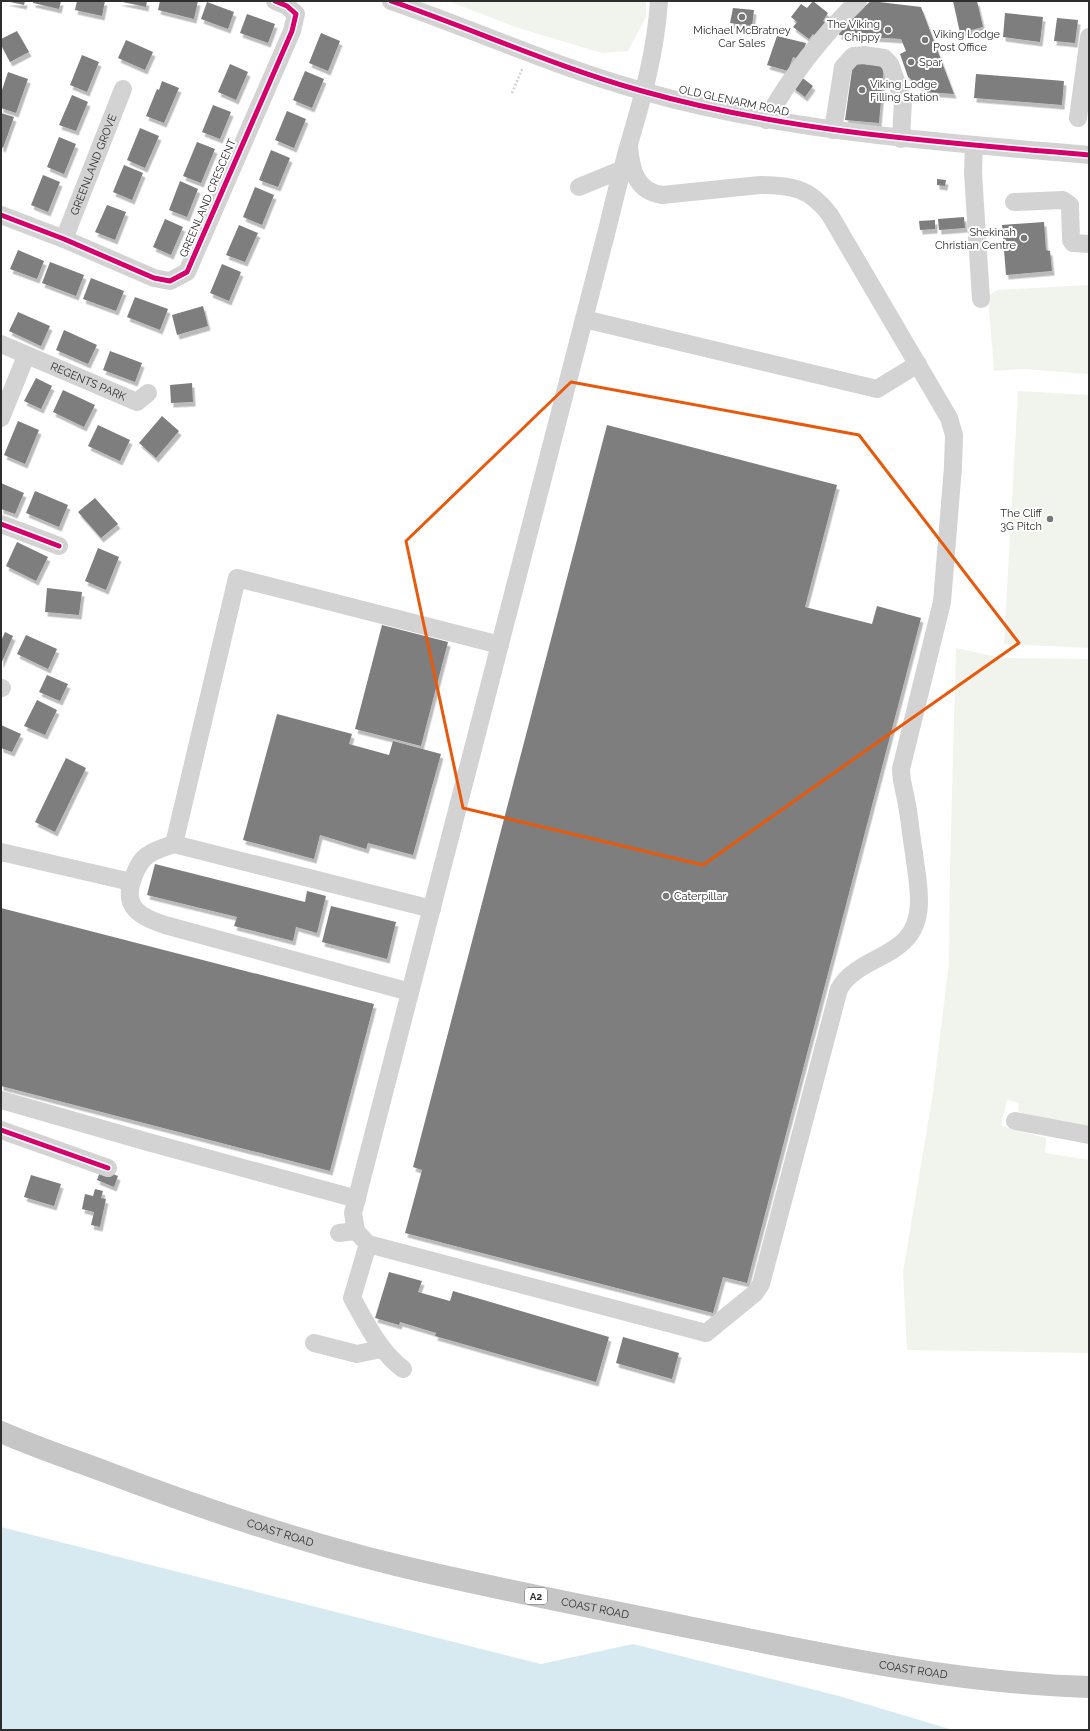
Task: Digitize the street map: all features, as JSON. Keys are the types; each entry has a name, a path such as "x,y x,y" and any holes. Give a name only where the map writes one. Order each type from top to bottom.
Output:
{"main road":[{"name":"COAST ROAD","path":"1,1432 166,1494 262,1527 394,1564 638,1617 880,1664 988,1680 1047,1686 1089,1687"}],"street":[{"name":"GREENLAND CRESCENT","path":"1,215 64,239 154,278 170,281 187,272 292,31 296,14 287,6 274,1"},
{"name":"OLD GLENARM ROAD","path":"391,1 423,6 529,54 644,92 766,120 901,139 1089,155"},
{"path":"403,1369 381,1349 352,1298 354,1236 353,1213 644,92 656,34 659,1"},
{"path":"766,120 780,95 817,46 832,27 858,1"},
{"path":"1078,118 1089,37"},
{"path":"833,130 843,67 853,56 864,55 884,58 890,64 903,100 901,139"},
{"name":"GREENLAND GROVE","path":"64,239 123,89"},
{"path":"974,145 972,173 981,299"},
{"path":"354,1236 706,1333 758,1289 761,1284 838,989 847,978 873,960 902,943 911,932 918,914 918,884 907,803 901,780 902,769 942,602 953,467 954,435 949,418 830,215 812,196 806,192 789,186 760,185 662,195 656,194 649,191 634,176 629,146"},
{"path":"580,187 623,169"},
{"path":"1014,202 1063,200 1067,202 1070,206 1071,240 1073,243 1089,244"},
{"path":"584,319 877,389 918,364"},
{"name":"REGENTS PARK","path":"1,344 26,356 137,402 148,393"},
{"path":"1,418 26,356"},
{"path":"1,524 59,546"},
{"path":"174,844 237,578 500,645"},
{"path":"410,992 153,921 141,914 131,904 128,894 131,882 137,868 147,855 174,844 432,909"},
{"path":"1,852 131,882"},
{"path":"1,1100 125,1136 357,1199"},
{"path":"1015,1121 1089,1135"},
{"path":"1,1130 108,1168"},
{"path":"314,1343 357,1354 381,1349"}],"path":[{"path":"512,93 529,54"}],"highlighted area":[{"path":"571,382 859,435 1019,643 703,865 463,808 406,541"}],"shaded area":[{"path":"448,1 646,1 646,17 628,51 602,53 518,28"},
{"path":"1089,285 1089,374 1023,369 994,371 988,296 997,290"},
{"name":"The Cliff 3G Pitch","path":"1018,391 1089,395 1089,648 1004,644"},
{"path":"956,648 1002,658 1089,659 1089,1126 1025,1115 1018,1111 1019,1103 1007,1100 1001,1126 1046,1138 1045,1153 1089,1160 1089,1353 907,1350 903,1272 933,1093 949,963"},
{"path":"1,1527 541,1664 633,1644 839,1696 953,1730 1,1730"}],"building":[{"path":"6,1 25,1 24,5"},
{"path":"33,1 61,1 59,9 33,3"},
{"path":"77,1 105,1 102,16 75,10"},
{"path":"118,1 147,1 146,7"},
{"path":"160,1 198,1 194,19 158,10"},
{"path":"813,1 828,13 823,21 825,22 815,36 813,34 809,39 793,27 797,22 791,17 801,4 807,8"},
{"path":"871,1 921,7 954,94 926,92 908,77 900,54 906,51 901,39 839,35 840,27"},
{"path":"953,1 977,1 983,27 960,33"},
{"path":"207,2 234,12 228,29 201,19"},
{"name":"Michael McBratney Car Sales","path":"733,8 754,10 752,26 730,23"},
{"path":"1005,13 1043,17 1040,42 1003,37"},
{"path":"247,14 275,24 268,43 240,33"},
{"path":"1057,18 1078,20 1075,43 1054,41"},
{"path":"17,31 29,52 10,62 1,45 1,39"},
{"path":"321,33 340,41 328,71 309,63"},
{"path":"777,36 806,43 801,60 793,57 788,71 767,65"},
{"path":"126,40 153,52 145,70 118,58"},
{"path":"82,55 99,62 87,92 70,85"},
{"path":"853,63 884,66 879,123 845,120"},
{"path":"230,64 248,72 236,100 218,92"},
{"path":"305,71 324,79 312,108 293,100"},
{"path":"8,72 28,79 16,113 1,108 1,93"},
{"path":"976,74 1064,81 1062,105 974,98"},
{"path":"800,76 813,86 805,97 792,87"},
{"path":"162,81 179,88 164,123 146,116 157,89 159,90"},
{"path":"72,95 88,102 76,131 59,125"},
{"path":"213,105 231,112 220,139 202,132"},
{"path":"287,111 306,119 294,148 275,140"},
{"path":"1,113 14,117 3,148 1,147"},
{"path":"140,128 159,136 145,168 127,160"},
{"path":"59,137 76,144 64,174 47,167"},
{"path":"197,142 215,149 201,183 183,176"},
{"path":"271,150 290,158 278,187 259,180"},
{"path":"124,165 143,173 132,200 113,192"},
{"path":"43,175 60,182 48,212 31,205"},
{"path":"937,179 946,180 945,186 937,185"},
{"path":"180,181 198,189 187,217 169,210"},
{"path":"255,187 274,195 262,225 243,217"},
{"path":"107,205 126,212 115,240 95,232"},
{"path":"964,217 965,228 939,230 938,219"},
{"path":"165,219 183,227 171,255 153,247"},
{"path":"935,220 935,229 920,230 919,221"},
{"name":"Shekinah Christian Centre","path":"1044,222 1046,250 1050,251 1052,271 1006,275 1002,225"},
{"path":"239,225 258,233 245,262 226,255"},
{"path":"18,250 44,261 37,279 10,269"},
{"path":"50,262 84,275 76,296 42,283"},
{"path":"222,264 241,272 229,301 210,293"},
{"path":"91,278 124,291 116,311 83,299"},
{"path":"135,297 168,309 160,330 127,317"},
{"path":"203,306 208,326 177,335 172,315"},
{"path":"18,312 50,326 41,346 9,331"},
{"path":"64,330 97,345 88,364 56,350"},
{"path":"110,351 142,363 135,382 103,370"},
{"path":"36,378 52,386 41,409 24,401"},
{"path":"192,383 193,402 171,403 170,385"},
{"path":"63,390 95,405 84,427 53,412"},
{"path":"162,416 179,431 156,458 139,443"},
{"path":"18,421 39,430 25,464 4,455"},
{"path":"98,425 130,440 120,461 88,446"},
{"name":"Caterpillar","path":"607,425 837,485 805,607 872,624 877,606 921,618 747,1283 723,1277 713,1313 405,1233 422,1170 413,1167"},
{"path":"1,483 24,493 15,514 1,509"},
{"path":"35,491 68,505 59,527 26,513"},
{"path":"95,498 118,524 101,538 78,512"},
{"path":"17,542 48,557 36,581 6,566"},
{"path":"98,548 119,557 106,590 85,581"},
{"path":"47,588 82,592 79,615 45,612"},
{"path":"382,625 448,642 421,746 355,729"},
{"path":"5,632 13,636 1,664 1,641"},
{"path":"26,635 57,649 48,669 17,654"},
{"path":"47,675 68,684 60,701 39,692"},
{"path":"37,700 57,710 45,735 24,726"},
{"path":"277,714 352,734 349,744 389,755 393,741 441,754 413,855 368,843 366,849 320,835 314,859 243,840"},
{"path":"1,725 21,734 12,752 1,748"},
{"path":"66,758 86,768 55,832 35,822"},
{"path":"155,864 305,902 307,891 326,896 317,933 296,927 293,941 234,926 237,917 147,895"},
{"path":"331,906 396,922 387,959 322,942"},
{"path":"1,908 374,1004 330,1171 1,1086"},
{"path":"101,1169 118,1176 114,1187 97,1180"},
{"path":"31,1175 61,1184 54,1206 24,1197"},
{"path":"95,1189 103,1191 101,1198 106,1199 100,1227 91,1225 94,1212 82,1209 85,1194 93,1196"},
{"path":"389,1272 422,1281 418,1292 450,1301 453,1291 609,1337 596,1382 435,1336 436,1333 400,1322 399,1325 375,1318"},
{"path":"623,1337 679,1353 672,1379 616,1363"}],"cycle path":[{"path":"1,215 64,239 154,278 170,281 187,272 292,31 296,14 287,6 275,1"},
{"path":"391,1 578,71 642,91 697,105 808,126 864,134 1089,155"},
{"path":"1,524 59,546"},
{"path":"1,1130 108,1168"}],"place":[{"name":"Michael McBratney Car Sales","path":"742,17"},
{"name":"The Viking Chippy","path":"888,30"},
{"name":"Viking Lodge Post Office","path":"925,40"},
{"name":"Spar","path":"911,62"},
{"name":"Viking Lodge Filling Station","path":"862,90"},
{"name":"Shekinah Christian Centre","path":"1024,238"},
{"name":"The Cliff 3G Pitch","path":"1050,519"},
{"name":"Caterpillar","path":"666,896"}]}
